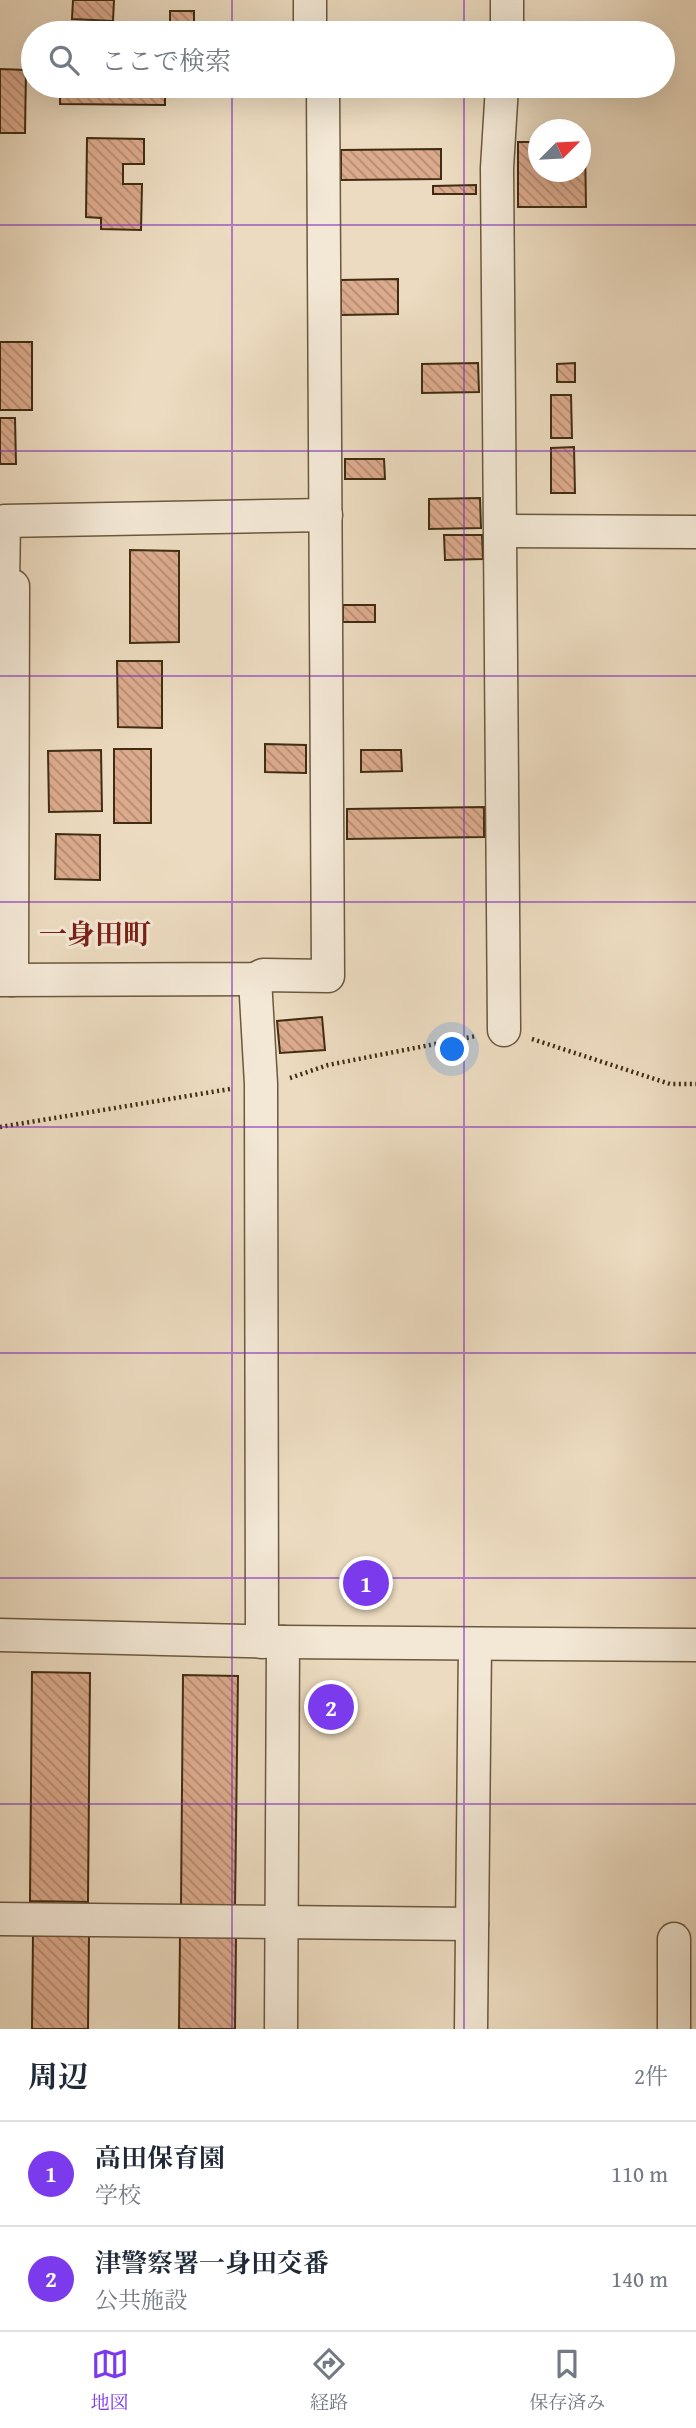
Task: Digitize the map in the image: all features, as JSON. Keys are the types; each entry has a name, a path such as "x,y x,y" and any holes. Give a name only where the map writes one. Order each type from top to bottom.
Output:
{"street":[{"path":"310,0 310,21"},
{"path":"507,0 508,21"},
{"path":"323,98 326,515 328,976 6,980 13,586 2,586 4,521 326,515"},
{"path":"501,98 498,168 504,1030"},
{"path":"502,531 696,532"},
{"path":"255,979 261,1084 281,1922 281,2029"},
{"path":"0,1635 273,1642 696,1646"},
{"path":"471,2029 475,1644"},
{"path":"0,1919 472,1924"},
{"path":"674,1939 674,2029"}],"path":[{"path":"0,1128 275,1083 328,1065 504,1030 670,1084 696,1084"}],"building":[{"path":"73,0 114,0 113,21 72,19"},
{"path":"170,11 194,11 194,21 170,21"},
{"path":"0,69 21,70 21,98 26,98 25,133 0,133"},
{"path":"60,98 165,98 165,105 60,104"},
{"path":"87,138 144,139 144,164 123,164 123,184 142,184 141,230 101,229 101,218 86,217"},
{"path":"518,142 528,142 528,182 586,182 586,207 518,207"},
{"path":"441,149 441,179 341,180 341,150"},
{"path":"476,185 476,194 433,194 433,186"},
{"path":"398,279 398,314 341,315 341,280"},
{"path":"0,342 32,342 32,410 0,410"},
{"path":"478,363 479,392 422,393 422,364"},
{"path":"575,363 575,382 557,382 557,364"},
{"path":"551,395 571,395 572,438 551,438"},
{"path":"0,418 15,418 16,464 0,464"},
{"path":"574,447 575,493 551,493 551,448"},
{"path":"345,459 384,459 385,479 345,479"},
{"path":"480,498 481,528 429,529 429,499"},
{"path":"444,535 482,535 483,559 445,560"},
{"path":"130,550 179,551 179,642 130,643"},
{"path":"343,605 375,605 375,622 343,622"},
{"path":"117,661 162,661 162,728 118,727"},
{"path":"265,744 306,745 306,773 265,772"},
{"path":"114,749 151,749 151,823 114,823"},
{"path":"101,750 102,811 49,812 48,751"},
{"path":"361,750 401,750 402,771 361,772"},
{"path":"484,807 484,837 347,839 347,809"},
{"path":"56,834 100,835 100,880 55,879"},
{"path":"322,1017 325,1050 280,1053 277,1021"},
{"path":"32,1672 90,1673 88,1902 30,1901"},
{"path":"183,1675 238,1676 235,1907 181,1906"},
{"path":"33,1933 89,1934 88,2029 32,2029"},
{"path":"180,1937 236,1937 235,2029 179,2029"}],"place":[{"name":"高田保育園","path":"366,1583"},
{"name":"津警察署一身田交番","path":"331,1707"}],"district":[{"name":"一身田町","path":"95,934"}]}
